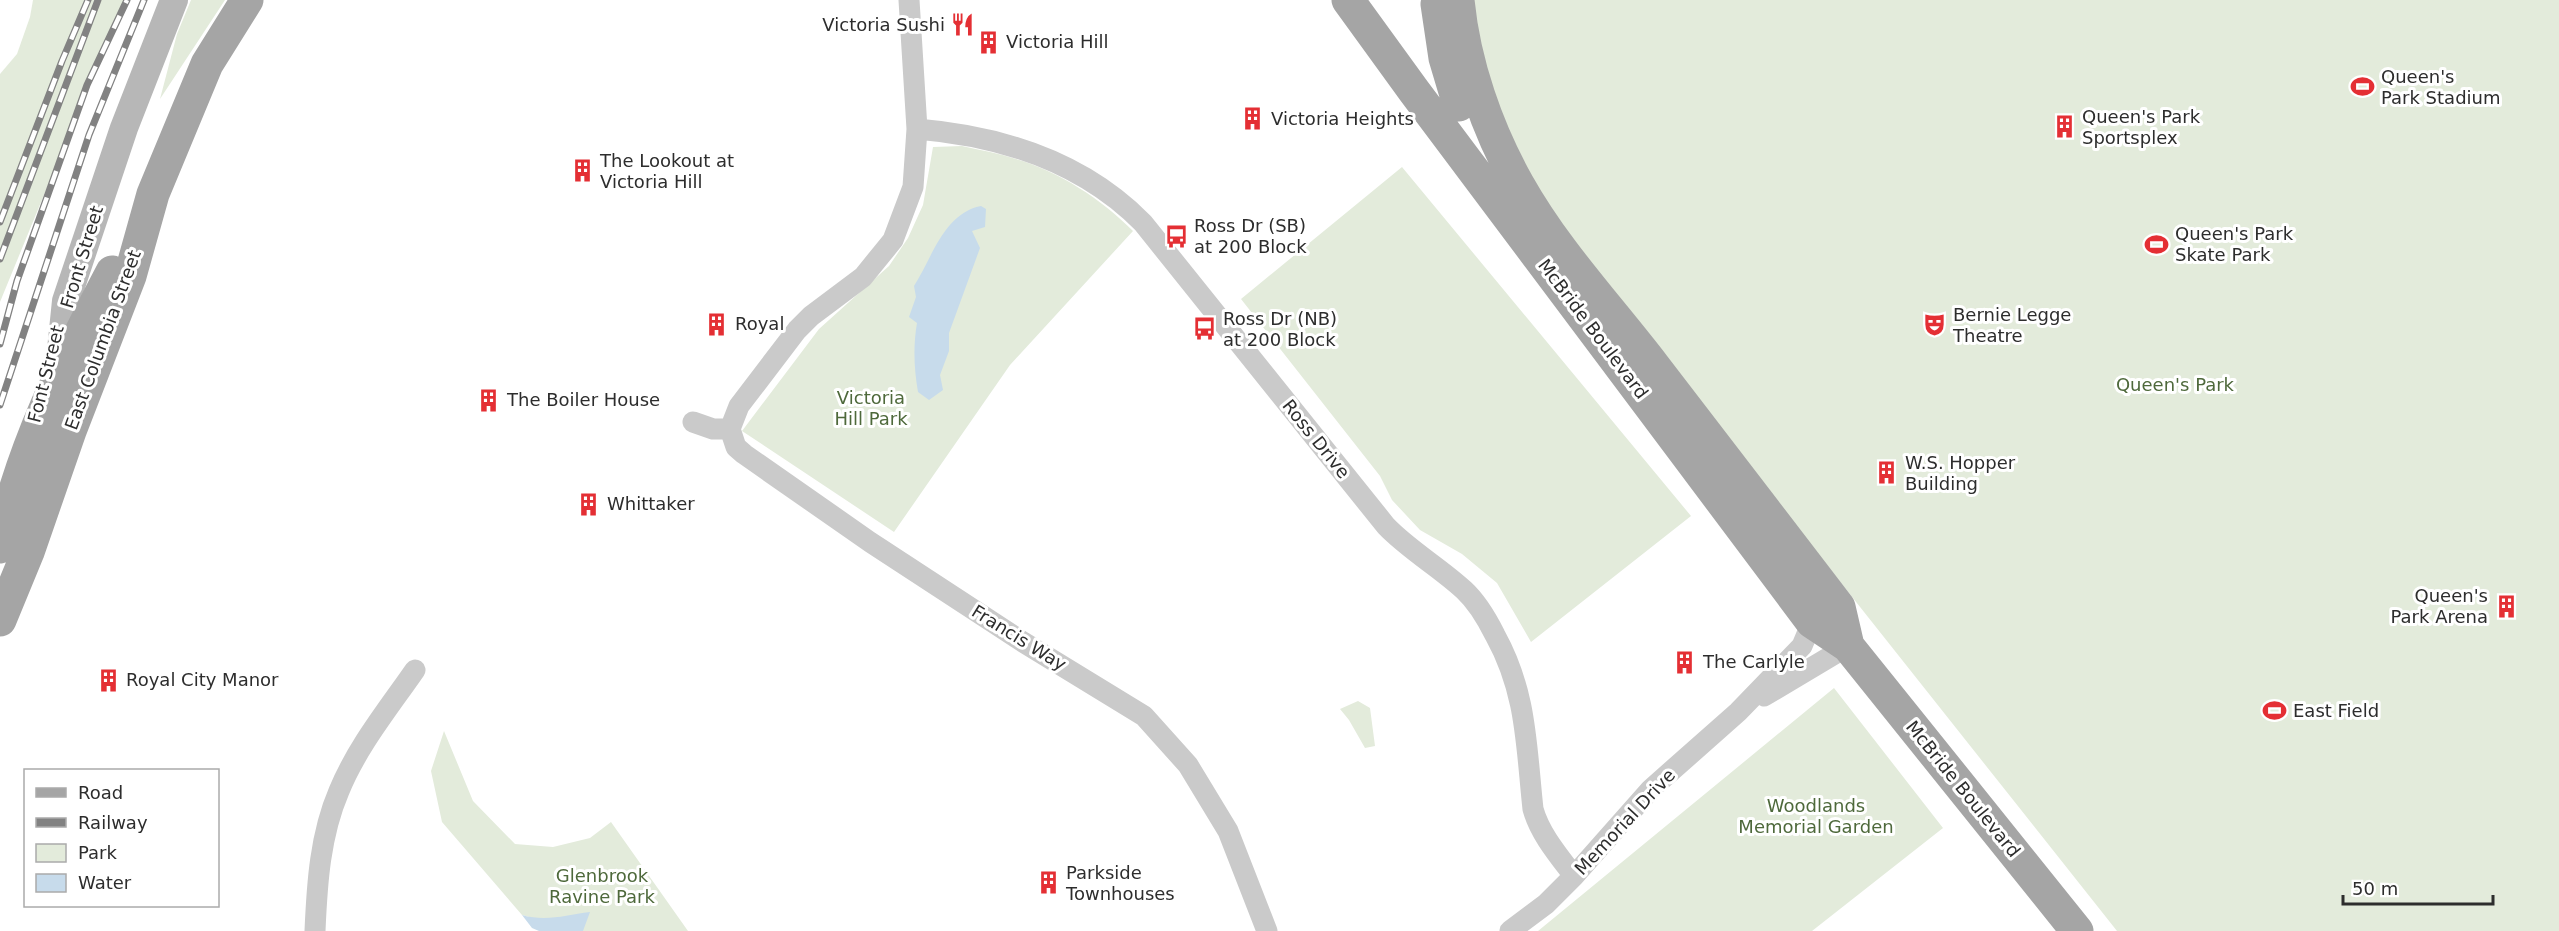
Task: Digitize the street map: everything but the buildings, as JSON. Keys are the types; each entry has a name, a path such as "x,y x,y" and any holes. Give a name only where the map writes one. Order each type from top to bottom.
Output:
{"main road":[{"name":"Front Street","path":"6,606 18,533 53,428 66,301 124,128 174,0"},
{"name":"East Columbia Street","path":"6,606 28,552 69,431 130,276 153,194 207,64 247,0"},
{"name":"McBride Boulevard","path":"1348,0 1812,622 1848,646 2074,929"},
{"path":"1436,0 1445,58 1456,96 1471,139 1512,221"},
{"name":"McBride Boulevard","path":"1458,0 1475,81 1488,120 1518,184 1570,261 1839,606 1848,646"},
{"path":"0,548 8,512 28,447 59,375 153,194"},
{"name":"Font Street","path":"28,447 42,372 66,301"}],"street":[{"path":"693,422 714,429 730,429 739,406 797,330 811,316 863,277 893,240 913,187 917,129 909,0"},
{"name":"Ross Drive","path":"917,129 985,139 1064,164 1118,200 1143,224 1386,526 1466,592 1486,617 1507,656 1522,702 1536,820 1544,836 1574,876"},
{"name":"Francis Way","path":"730,429 736,447 809,501 1023,642 1144,716 1188,765 1228,831 1267,931"},
{"name":"Memorial Drive","path":"1510,931 1546,904 1651,789 1738,712 1802,646 1812,622"},
{"name":"Memorial Drive","path":"1738,712 1848,646"},
{"path":"315,931 322,848 339,791 366,740 415,670"}],"green space":[{"path":"30,0 124,0 0,302 0,71"},
{"path":"191,0 225,0 160,99 177,34"},
{"name":"Queen's Park","path":"1470,0 2559,0 2559,931 2117,931 1573,245 1518,160 1484,72"},
{"name":"Victoria Hill Park","path":"962,146 1009,157 1048,171 1094,198 1133,231 1010,365 894,532 742,431 819,329 889,266 908,238 923,205 933,147"},
{"path":"1402,167 1691,516 1531,642 1497,583 1462,554 1420,530 1392,500 1380,476 1241,299"},
{"name":"Woodlands Memorial Garden","path":"1834,688 1943,828 1812,931 1538,931"},
{"path":"1358,701 1370,708 1375,746 1365,748 1340,709"},
{"name":"Glenbrook Ravine Park","path":"444,731 473,801 515,844 553,847 590,838 611,822 688,931 556,931 548,919 536,919 522,915 442,822 431,771"}],"water":[{"path":"981,206 986,209 985,227 972,231 980,248 949,333 949,351 940,375 943,390 929,400 918,392 915,366 917,323 909,317 916,297 914,286 948,227 968,210"},
{"path":"590,912 583,931 539,931 532,928 522,915 548,918"}],"pier":[{"path":"0,0 33,0 30,17 17,54 0,74"}],"railway":[{"path":"0,222 88,0"},
{"path":"0,259 98,0"},
{"path":"0,344 17,281 87,85 127,0"},
{"path":"0,405 89,135 144,0"}],"place":[{"name":"Victoria Sushi","path":"963,25"},
{"name":"Victoria Hill","path":"988,42"},
{"name":"Queen's Park Stadium","path":"2363,87"},
{"name":"Victoria Heights","path":"1253,119"},
{"name":"Queen's Park Sportsplex","path":"2064,127"},
{"name":"The Lookout at Victoria Hill","path":"582,171"},
{"name":"Ross Dr (SB) at 200 Block","path":"1176,236"},
{"name":"Queen's Park Skate Park","path":"2157,244"},
{"name":"Royal","path":"717,324"},
{"name":"Bernie Legge Theatre","path":"1935,325"},
{"name":"Ross Dr (NB) at 200 Block","path":"1205,329"},
{"name":"The Boiler House","path":"489,400"},
{"name":"W.S. Hopper Building","path":"1887,473"},
{"name":"Whittaker","path":"589,504"},
{"name":"Queen's Park Arena","path":"2506,606"},
{"name":"The Carlyle","path":"1685,662"},
{"name":"Royal City Manor","path":"108,680"},
{"name":"East Field","path":"2275,711"},
{"name":"Parkside Townhouses","path":"1048,883"}]}
